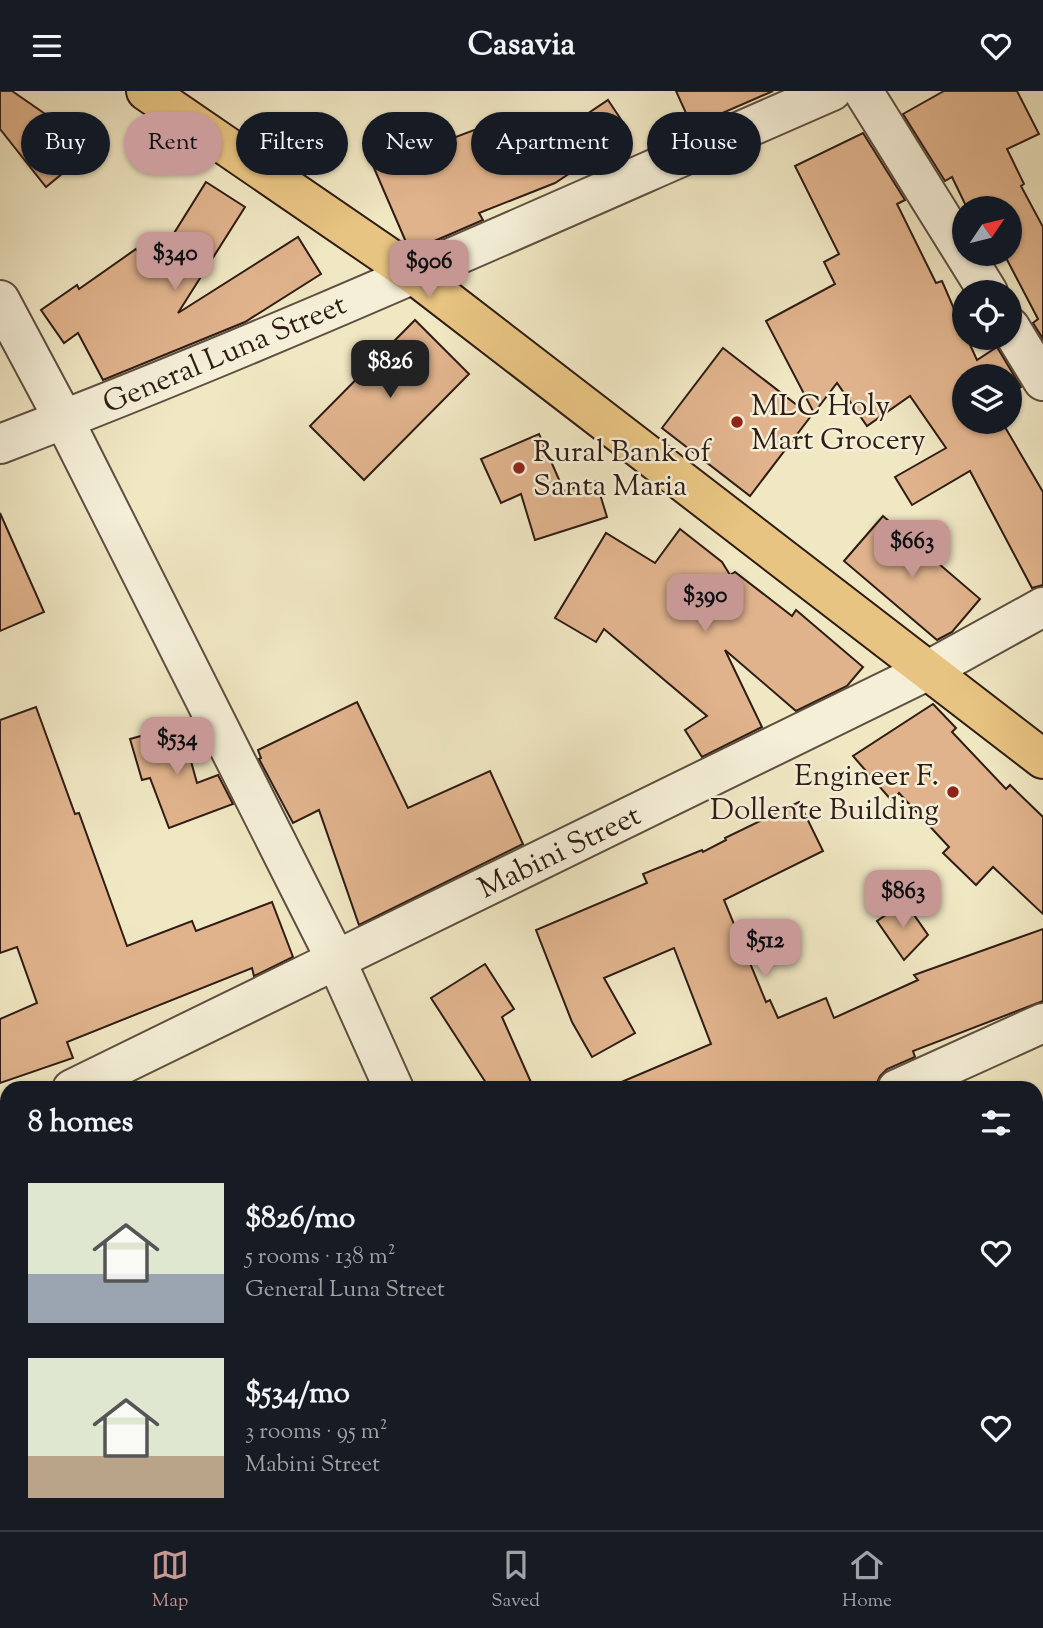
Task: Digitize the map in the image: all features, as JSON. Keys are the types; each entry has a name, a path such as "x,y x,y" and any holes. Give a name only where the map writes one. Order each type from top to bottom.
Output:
{"main road":[{"path":"146,91 413,274 1043,759"}],"street":[{"name":"General Luna Street","path":"0,444 64,420 413,274 832,91"},
{"path":"863,91 981,280"},
{"path":"0,300 64,420 336,960 390,1081"},
{"path":"1022,347 1043,381"},
{"name":"Mabini Street","path":"88,1081 927,671 1043,607"},
{"path":"915,1081 1043,1023"}],"building":[{"path":"0,91 12,91 42,112 21,112 21,155 0,129"},
{"path":"676,91 773,91 725,112 685,112"},
{"path":"944,91 1017,91 1039,134 1007,149 1024,184 1021,186 1043,227 1043,339 1033,323 1038,319 1022,288 1022,280 1018,280 1010,266 1022,266 1022,196 961,196 952,177 945,181 903,114"},
{"path":"608,100 616,112 590,112"},
{"path":"471,131 471,175 567,175 555,183 479,213 483,220 416,249 406,242 377,175 457,175 457,137"},
{"path":"863,133 905,200 897,204 936,283 942,281 952,304 952,350 972,350 977,360 992,350 999,350 1007,364 952,364 952,434 1009,434 1043,492 1043,585 1032,588 970,471 912,505 895,477 946,448 910,396 867,426 837,383 814,413 766,321 835,284 824,262 839,254 795,166"},
{"path":"36,175 61,175 46,187"},
{"path":"206,182 245,207 178,313 298,237 321,274 245,322 103,380 78,333 64,343 41,310 77,285 79,289 136,249 151,270"},
{"path":"415,320 469,374 364,480 310,426"},
{"name":"MLC Holy Mart Grocery","path":"723,348 811,416 750,496 662,428"},
{"path":"539,434 564,491 596,481 607,517 535,540 521,494 501,503 481,459"},
{"path":"0,513 44,612 0,631"},
{"path":"883,516 980,599 952,632 937,640 844,561"},
{"path":"680,529 722,562 730,575 735,572 792,616 796,610 863,667 847,686 796,711 725,650 762,727 702,757 685,730 707,716 604,629 596,642 555,618 606,533 655,563"},
{"path":"357,702 408,808 490,771 523,844 359,925 319,810 293,823 259,759 258,750"},
{"path":"933,704 956,728 952,732 1006,789 1010,785 1043,817 1043,914 993,867 976,885 943,853 949,847 899,793 892,801 853,756"},
{"path":"36,707 75,814 79,813 127,946 192,921 196,931 272,902 293,957 254,976 252,968 67,1042 73,1058 0,1081 0,1019 37,1003 17,947 0,953 0,720"},
{"path":"181,725 197,783 218,775 233,804 169,828 150,778 142,780 130,739"},
{"path":"799,802 823,851 724,900 766,1002 770,1000 778,1018 826,998 834,1018 918,980 914,975 1043,929 1043,1001 913,1051 915,1057 887,1069 878,1081 624,1081 711,1044 674,948 604,978 635,1033 592,1057 572,1022 536,930 647,883 643,874 702,850 703,852 726,840 725,838"},
{"path":"905,902 928,935 904,960 877,921"},
{"path":"485,964 514,1009 502,1017 530,1081 485,1081 431,998"}],"place":[{"name":"MLC Holy Mart Grocery","path":"737,422"},
{"name":"Rural Bank of Santa Maria","path":"519,468"},
{"name":"Engineer F. Dollente Building","path":"953,792"}]}
